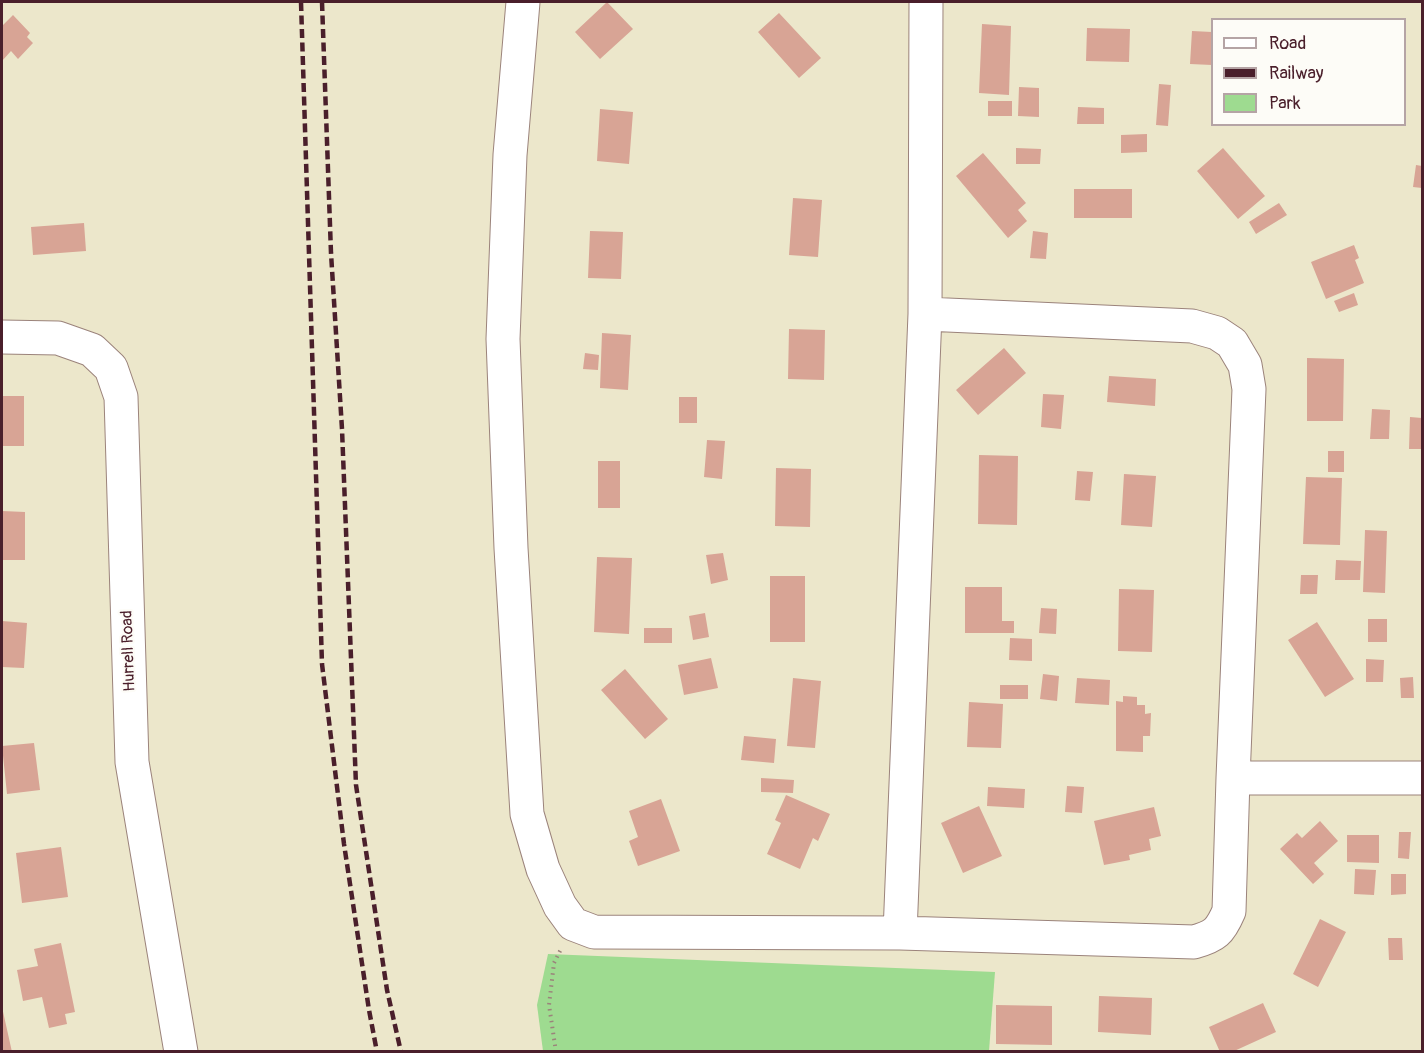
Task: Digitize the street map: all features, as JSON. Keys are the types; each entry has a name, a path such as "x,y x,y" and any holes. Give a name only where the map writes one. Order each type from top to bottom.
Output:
{"street":[{"path":"523,2 510,155 503,339 511,548 527,814 543,869 560,906 573,924 594,932 900,933 1194,942 1212,937 1222,927 1229,911 1249,389 1245,365 1232,343 1217,333 1192,326 924,314"},
{"path":"900,933 924,314 926,2"},
{"name":"Hurrell Road","path":"2,337 58,338 92,350 111,368 121,397 132,762 181,1052"},
{"path":"1233,778 1422,778"}],"path":[{"path":"556,1052 549,1005 554,963 573,924"}],"green space":[{"path":"548,954 995,972 989,1051 543,1051 537,1005"}],"building":[{"path":"607,2 633,29 600,59 575,32"},
{"path":"779,13 821,58 799,78 758,32"},
{"path":"13,15 30,33 27,37 33,43 18,59 11,51 2,61 2,26"},
{"path":"982,24 1011,26 1009,95 979,93"},
{"path":"1087,28 1130,29 1129,62 1086,61"},
{"path":"1192,31 1211,32 1211,65 1190,64"},
{"path":"1159,84 1171,85 1168,126 1156,125"},
{"path":"1019,87 1039,88 1039,117 1018,116"},
{"path":"988,101 1012,101 1012,116 988,116"},
{"path":"1078,107 1104,108 1104,124 1077,124"},
{"path":"600,109 633,112 629,164 597,161"},
{"path":"1147,134 1147,152 1121,153 1121,135"},
{"path":"1016,148 1041,149 1040,164 1016,164"},
{"path":"1223,148 1265,196 1238,219 1197,171"},
{"path":"983,153 1026,203 1018,210 1027,221 1008,238 956,176"},
{"path":"1416,165 1422,166 1422,188 1413,187"},
{"path":"1074,189 1132,189 1132,218 1074,218"},
{"path":"793,198 822,200 818,257 789,255"},
{"path":"1279,203 1287,215 1256,234 1249,222"},
{"path":"84,223 86,251 33,255 31,227"},
{"path":"590,231 623,232 621,279 588,278"},
{"path":"1033,231 1048,233 1046,259 1030,258"},
{"path":"1354,245 1359,258 1355,260 1364,283 1326,299 1311,262"},
{"path":"1354,293 1358,305 1339,312 1334,301"},
{"path":"789,329 825,330 824,380 788,379"},
{"path":"602,333 631,335 628,390 600,388"},
{"path":"1004,348 1026,373 978,415 956,390"},
{"path":"585,353 599,355 598,370 583,369"},
{"path":"1307,358 1344,359 1343,421 1307,421"},
{"path":"1109,376 1156,379 1155,406 1107,402"},
{"path":"1043,394 1064,395 1061,429 1041,427"},
{"path":"2,396 24,396 24,446 2,446"},
{"path":"679,397 697,397 697,423 679,423"},
{"path":"1372,409 1390,410 1389,439 1370,439"},
{"path":"1410,417 1422,418 1422,449 1409,449"},
{"path":"707,440 725,441 722,479 704,477"},
{"path":"1328,451 1344,451 1344,472 1328,472"},
{"path":"979,455 1018,456 1017,525 978,524"},
{"path":"598,461 620,461 620,508 598,508"},
{"path":"776,468 811,469 810,527 775,526"},
{"path":"1077,471 1093,472 1090,501 1075,500"},
{"path":"1124,474 1156,476 1152,527 1121,525"},
{"path":"1306,477 1342,478 1340,545 1303,544"},
{"path":"2,511 25,512 25,560 2,560"},
{"path":"1365,530 1387,531 1385,593 1363,592"},
{"path":"723,553 728,580 711,584 706,555"},
{"path":"597,557 632,558 629,634 594,632"},
{"path":"1336,560 1361,561 1360,580 1335,580"},
{"path":"1301,575 1318,575 1317,594 1300,594"},
{"path":"770,576 805,576 805,642 770,642"},
{"path":"965,587 1002,587 1002,621 1014,621 1014,633 965,633"},
{"path":"1119,589 1154,590 1152,652 1118,651"},
{"path":"1041,608 1057,609 1056,634 1039,633"},
{"path":"705,613 709,637 693,640 689,616"},
{"path":"1368,619 1387,619 1387,642 1368,642"},
{"path":"2,621 27,623 24,668 2,667"},
{"path":"1317,622 1354,679 1325,697 1288,640"},
{"path":"644,628 672,628 672,643 644,643"},
{"path":"1010,638 1032,639 1032,661 1009,660"},
{"path":"711,658 718,688 684,695 678,665"},
{"path":"1366,659 1384,660 1383,682 1366,682"},
{"path":"625,669 668,719 645,739 601,690"},
{"path":"1043,674 1059,676 1057,701 1040,699"},
{"path":"1413,677 1414,698 1401,698 1400,678"},
{"path":"793,678 821,681 815,748 787,746"},
{"path":"1077,678 1110,680 1109,705 1075,703"},
{"path":"1000,685 1028,685 1028,699 1000,699"},
{"path":"1123,696 1137,697 1137,705 1145,705 1145,714 1151,713 1150,736 1143,736 1143,752 1116,751 1116,701 1123,702"},
{"path":"969,702 1003,704 1001,748 967,747"},
{"path":"744,736 776,739 774,763 741,760"},
{"path":"34,743 40,790 7,794 2,746"},
{"path":"761,778 794,780 793,793 761,792"},
{"path":"1067,786 1084,787 1082,813 1065,812"},
{"path":"988,787 1025,789 1024,808 987,806"},
{"path":"786,795 830,814 818,841 813,838 800,869 767,854 781,823 775,820"},
{"path":"661,799 680,851 638,866 629,841 638,837 629,811"},
{"path":"979,806 1002,856 963,873 941,823"},
{"path":"1154,807 1161,836 1149,839 1151,850 1129,855 1130,860 1104,865 1094,821"},
{"path":"1320,821 1338,841 1314,863 1324,874 1313,884 1280,849 1297,833 1302,838"},
{"path":"1399,832 1411,832 1409,859 1398,858"},
{"path":"1347,835 1379,835 1379,863 1347,862"},
{"path":"61,847 68,897 22,903 16,853"},
{"path":"1355,869 1376,870 1374,895 1354,894"},
{"path":"1391,874 1406,874 1406,894 1391,895"},
{"path":"1320,919 1346,932 1318,987 1293,974"},
{"path":"1388,938 1402,938 1403,960 1389,960"},
{"path":"61,943 75,1012 65,1014 67,1024 49,1028 42,997 23,1001 17,970 38,966 34,949"},
{"path":"1099,996 1152,998 1151,1035 1098,1032"},
{"path":"1263,1003 1276,1032 1232,1052 1220,1052 1209,1027"},
{"path":"996,1005 1052,1006 1052,1045 996,1044"},
{"path":"2,1007 12,1052 2,1052"}],"railway":[{"path":"301,2 322,664 344,844 377,1052"},
{"path":"322,2 331,253 342,429 356,785 387,990 401,1052"}]}
